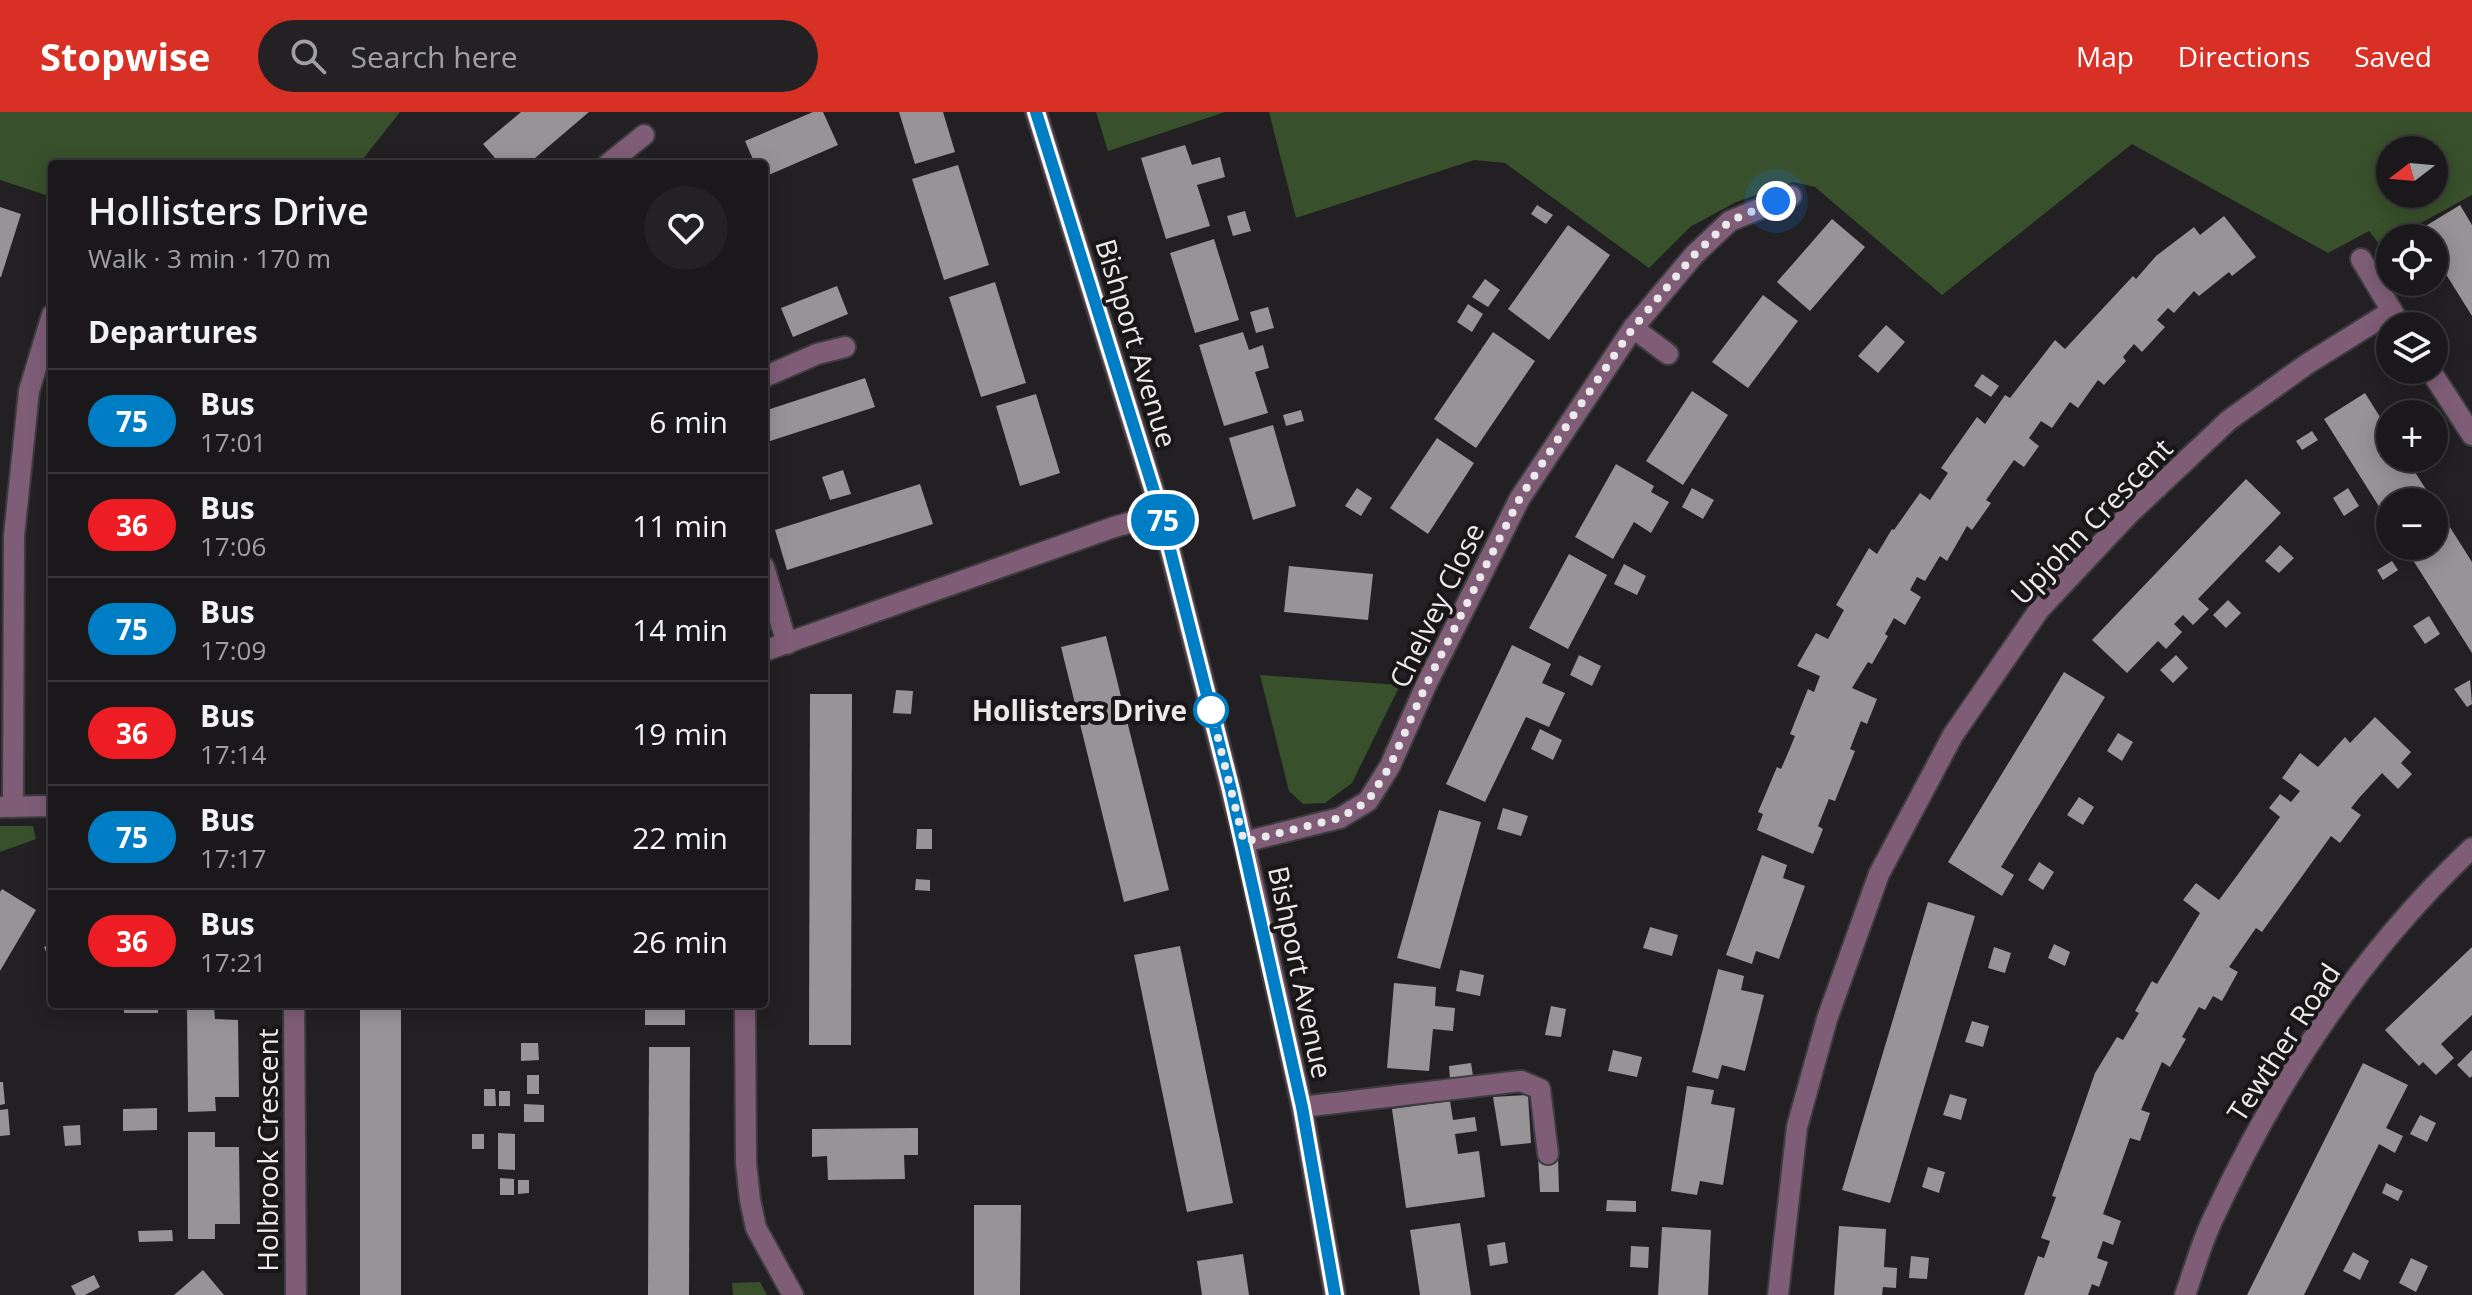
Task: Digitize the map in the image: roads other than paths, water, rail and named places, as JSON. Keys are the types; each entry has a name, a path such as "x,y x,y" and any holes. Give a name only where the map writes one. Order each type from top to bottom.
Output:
{"street":[{"name":"Bishport Avenue","path":"1036,112 1161,514 1244,842 1302,1107 1335,1295"},
{"path":"615,160 644,135"},
{"name":"Chelvey Close","path":"1244,842 1340,818 1368,801 1390,766 1427,683 1520,498 1633,328 1694,255 1730,221 1791,196"},
{"path":"2361,259 2392,312"},
{"path":"48,328 29,391 14,536 7,807 48,806"},
{"path":"1633,328 1668,354"},
{"name":"Upjohn Crescent","path":"1778,1295 1797,1127 1827,1019 1879,874 1953,735 2039,610 2129,514 2229,420 2307,364 2376,329"},
{"path":"768,375 817,354 845,347"},
{"path":"2439,384 2472,435"},
{"path":"768,650 1114,527 1161,514"},
{"path":"768,580 787,644"},
{"name":"Tewther Road","path":"2185,1295 2211,1223 2278,1092 2324,1020 2381,945 2472,848"},
{"name":"Holbrook Crescent","path":"294,1008 296,1295"},
{"path":"745,1008 746,1163 750,1200 756,1228 793,1295"},
{"path":"1302,1107 1521,1081 1540,1089 1548,1154"}],"place":[{"name":"Hollisters Drive","path":"1211,710"}]}
